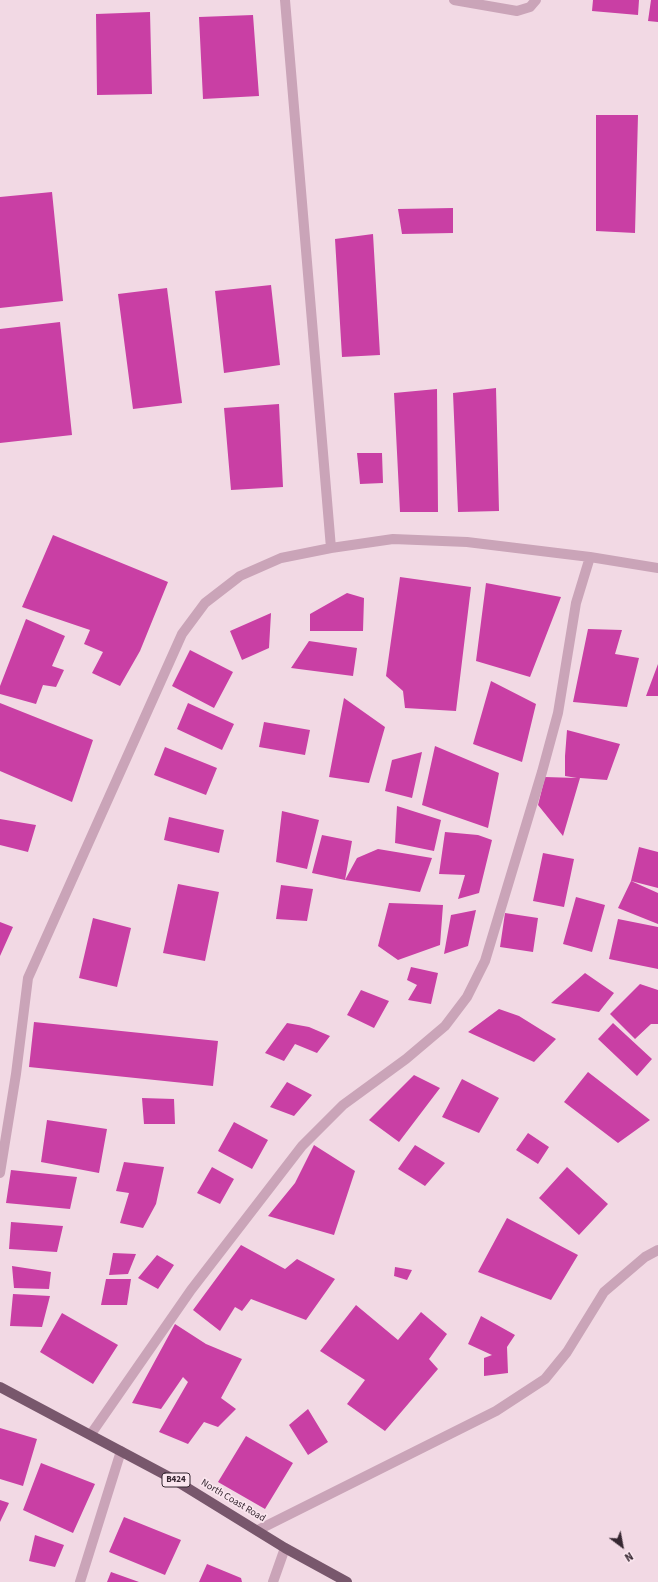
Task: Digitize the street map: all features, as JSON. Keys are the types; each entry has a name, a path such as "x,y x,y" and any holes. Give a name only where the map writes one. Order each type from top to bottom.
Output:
{"main road":[{"name":"North Coast Road","path":"0,1387 92,1434 173,1479 285,1548 347,1582"}],"street":[{"path":"285,0 330,548"},
{"path":"454,0 516,11 530,7 536,0"},
{"path":"0,1173 16,1074 28,978 182,634 205,603 240,576 281,558 330,548 393,539 467,542 590,557 658,568"},
{"path":"92,1434 191,1290 302,1146 343,1105 406,1059 445,1026 467,997 485,961 544,765 558,713 576,603 590,557"},
{"path":"258,1530 496,1411 545,1379 567,1352 604,1292 645,1257 658,1250"},
{"path":"80,1582 121,1451"},
{"path":"273,1582 285,1548"}],"building":[{"path":"593,0 639,0 638,15 592,11"},
{"path":"651,0 658,0 658,22 648,21"},
{"path":"150,12 152,94 97,95 96,14"},
{"path":"253,15 259,96 203,99 199,17"},
{"path":"596,115 638,115 635,233 596,231"},
{"path":"52,192 63,301 0,308 0,197"},
{"path":"453,208 453,233 402,234 398,209"},
{"path":"373,234 380,355 342,357 335,239"},
{"path":"271,285 280,365 224,373 215,291"},
{"path":"167,288 182,403 133,409 118,294"},
{"path":"60,322 72,435 0,443 0,329"},
{"path":"496,388 499,511 458,512 453,393"},
{"path":"437,389 438,512 400,512 394,393"},
{"path":"279,404 283,487 231,490 224,408"},
{"path":"357,453 382,453 383,483 360,484"},
{"path":"53,535 168,582 140,651 120,686 92,673 103,652 84,644 90,630 22,607"},
{"path":"400,577 471,587 456,711 405,708 403,691 386,676"},
{"path":"486,583 561,597 530,677 476,661"},
{"path":"347,593 364,598 363,631 310,631 310,614"},
{"path":"271,613 269,648 242,660 230,631"},
{"path":"26,619 65,636 52,666 64,670 56,687 43,685 36,704 0,694 0,686"},
{"path":"588,629 622,630 615,654 639,658 627,707 573,702"},
{"path":"309,641 357,648 353,676 291,668"},
{"path":"190,650 233,672 214,708 172,686"},
{"path":"658,664 658,696 646,696"},
{"path":"491,681 536,704 522,762 473,744"},
{"path":"344,698 385,727 369,783 329,777"},
{"path":"0,703 93,740 72,802 0,771"},
{"path":"188,703 234,724 222,750 177,729"},
{"path":"264,722 310,730 305,755 259,747"},
{"path":"567,730 620,744 607,780 580,778 563,836 538,805 545,777 577,778 565,776"},
{"path":"435,746 499,773 488,828 422,805"},
{"path":"165,747 217,768 206,795 154,775"},
{"path":"422,752 412,798 385,791 392,760"},
{"path":"397,806 441,820 434,851 395,843"},
{"path":"282,811 319,820 307,869 276,862"},
{"path":"169,817 224,830 219,853 164,840"},
{"path":"0,819 36,825 28,852 0,845"},
{"path":"445,832 478,835 492,840 479,893 458,899 465,875 439,874"},
{"path":"322,835 352,841 345,880 312,873"},
{"path":"639,847 658,852 658,888 631,881"},
{"path":"378,849 432,858 420,892 345,880 357,858"},
{"path":"543,853 574,859 564,907 533,901"},
{"path":"631,881 658,893 658,924 618,908"},
{"path":"178,884 219,892 205,961 163,953"},
{"path":"281,885 313,889 307,921 276,919"},
{"path":"576,897 605,905 592,952 563,944"},
{"path":"389,903 443,905 440,945 398,960 378,946"},
{"path":"476,910 468,946 444,954 451,915"},
{"path":"505,913 538,918 533,952 500,947"},
{"path":"93,918 131,928 117,987 79,978"},
{"path":"618,919 658,927 658,969 609,959"},
{"path":"0,922 13,927 0,956"},
{"path":"411,967 438,973 431,1004 408,1000 417,985 407,980"},
{"path":"585,973 614,993 599,1012 551,1003"},
{"path":"640,984 658,990 658,1024 651,1024 635,1039 610,1014"},
{"path":"361,990 389,1001 374,1028 347,1015"},
{"path":"499,1009 519,1016 556,1039 534,1062 468,1032"},
{"path":"34,1022 218,1041 213,1086 29,1067"},
{"path":"287,1023 309,1027 330,1036 317,1053 295,1044 284,1061 265,1053"},
{"path":"613,1023 652,1059 637,1076 598,1039"},
{"path":"588,1072 650,1120 618,1143 564,1102"},
{"path":"414,1075 440,1088 399,1142 369,1120"},
{"path":"462,1079 499,1098 479,1133 442,1117"},
{"path":"287,1082 312,1095 294,1116 270,1107"},
{"path":"142,1098 174,1099 175,1124 144,1124"},
{"path":"47,1120 107,1129 99,1173 41,1162"},
{"path":"234,1122 268,1140 252,1169 218,1151"},
{"path":"528,1133 549,1147 538,1164 516,1150"},
{"path":"314,1145 355,1171 334,1235 268,1216 295,1183"},
{"path":"415,1145 445,1163 425,1186 398,1169"},
{"path":"124,1162 164,1167 156,1204 143,1228 120,1223 129,1193 116,1191"},
{"path":"212,1167 234,1179 220,1204 197,1193"},
{"path":"567,1167 608,1204 579,1235 539,1198"},
{"path":"11,1170 77,1177 70,1209 6,1203"},
{"path":"507,1218 578,1255 551,1300 478,1272"},
{"path":"11,1222 63,1226 57,1252 9,1249"},
{"path":"241,1245 285,1269 297,1259 335,1279 306,1320 251,1299 242,1311 235,1307 220,1331 193,1310"},
{"path":"113,1253 136,1254 128,1274 109,1275"},
{"path":"157,1255 174,1265 158,1289 138,1278"},
{"path":"12,1266 51,1272 49,1289 14,1288"},
{"path":"395,1267 412,1270 407,1280 394,1276"},
{"path":"106,1279 131,1279 127,1305 101,1305"},
{"path":"13,1294 50,1296 42,1327 10,1326"},
{"path":"356,1305 398,1340 421,1312 447,1334 429,1359 438,1369 385,1431 347,1404 365,1380 320,1351"},
{"path":"62,1313 118,1345 93,1384 40,1352"},
{"path":"481,1316 515,1335 507,1347 508,1373 484,1376 484,1358 492,1355 468,1344"},
{"path":"175,1324 206,1344 242,1359 221,1398 236,1409 218,1427 204,1422 188,1444 159,1432 188,1382 183,1377 161,1409 132,1403"},
{"path":"308,1409 328,1442 308,1455 289,1425"},
{"path":"0,1428 37,1439 23,1486 0,1479"},
{"path":"246,1436 293,1463 265,1509 218,1482"},
{"path":"41,1463 95,1484 73,1533 23,1510"},
{"path":"0,1500 9,1503 0,1522"},
{"path":"124,1517 181,1540 165,1575 109,1552"},
{"path":"35,1535 64,1545 55,1567 29,1561"},
{"path":"207,1564 241,1578 242,1582 199,1582"},
{"path":"111,1572 139,1582 107,1582"}]}
